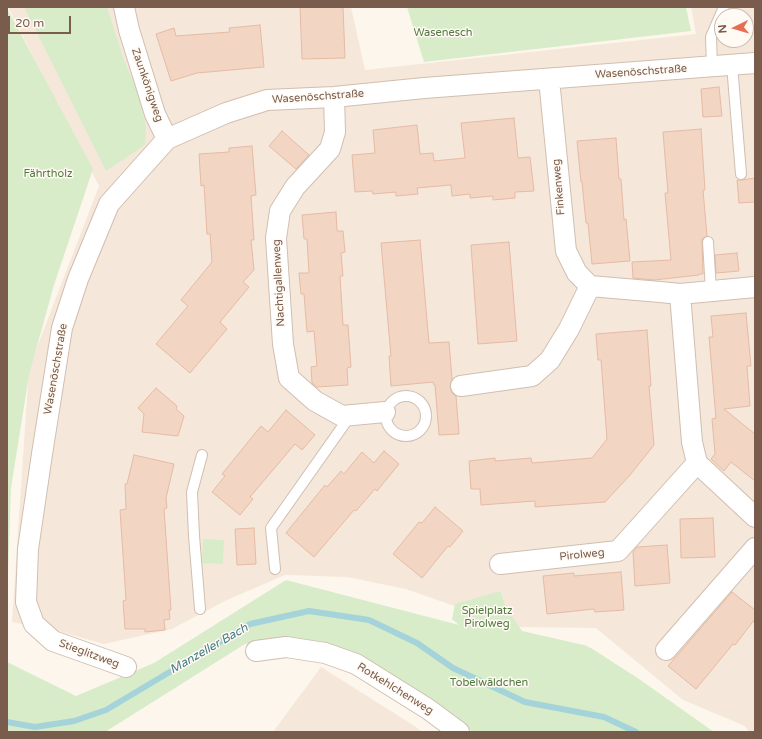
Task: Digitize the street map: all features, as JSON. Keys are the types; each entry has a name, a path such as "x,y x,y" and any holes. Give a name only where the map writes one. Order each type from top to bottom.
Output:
{"street":[{"name":"Zaunkönigweg","path":"124,7 129,30 155,114 167,139"},
{"name":"Wasenöschstraße","path":"34,624 26,602 28,549 62,328 78,279 109,204 167,139 226,114 267,100 334,97 424,88 755,63"},
{"name":"Finkenweg","path":"549,79 566,251 577,274 590,286"},
{"name":"Nachtigallenweg","path":"334,97 335,132 330,149 295,187 280,211 276,238 283,344 289,378 315,401 342,416 385,412"},
{"path":"461,386 532,376 550,360 569,329 590,286 680,294 755,287"},
{"path":"680,294 692,442 697,463 755,517"},
{"name":"Pirolweg","path":"500,564 618,552 697,463"},
{"path":"666,650 755,548"},
{"name":"Stieglitzweg","path":"34,624 53,640 126,667"},
{"name":"Rotkehlchenweg","path":"256,651 286,648 325,653 356,664 428,709 459,732"}],"lane":[{"path":"712,67 711,36 724,7"},
{"path":"732,65 741,174"},
{"path":"708,242 711,291"},
{"path":"401,396 409,396 417,398 423,404 426,411 426,420 418,433 410,436 402,436 395,434 389,428 385,412 388,405 394,399 401,396"},
{"path":"275,568 271,528 350,416"},
{"path":"200,609 192,492 202,455"}],"shaded area":[{"path":"8,7 351,7 365,70 696,34 691,7 755,7 755,732 749,732 745,726 683,700 596,628 514,627 406,589 347,577 285,575 227,600 172,629 104,644 57,631 12,622 29,368 99,186"},
{"path":"321,667 413,725 423,732 273,732"}],"green space":[{"path":"24,7 107,7 124,60 137,90 146,125 145,145 106,171"},
{"name":"Wasenesch","path":"407,7 686,7 691,31 424,62"},
{"name":"Fährtholz","path":"7,8 93,169 54,285 29,375 11,488 7,602"},
{"path":"203,539 224,540 223,564 202,563"},
{"name":"Tobelwäldchen","path":"286,580 459,625 452,619 455,604 500,591 506,607 522,631 588,646 639,679 714,732 473,732 362,655 317,642 282,639 245,644 105,732 7,732 7,662 76,696 154,663"}],"building":[{"path":"300,7 343,7 345,58 302,59"},
{"path":"260,25 264,67 197,73 171,81 156,34 174,28 176,36 230,32 229,28"},
{"path":"719,87 722,116 703,117 701,89"},
{"path":"514,118 518,158 530,157 534,191 515,192 515,198 493,200 493,196 470,198 470,194 452,196 451,185 417,188 418,194 396,196 396,192 373,194 372,191 355,192 352,155 375,153 373,130 417,125 420,154 433,153 434,161 465,158 461,123"},
{"path":"701,129 705,190 703,190 707,236 702,239 703,274 654,280 633,278 632,262 671,260 665,193 668,193 663,132"},
{"path":"282,131 309,155 296,169 269,146"},
{"path":"616,138 619,179 621,179 624,220 626,219 630,261 592,264 577,141"},
{"path":"252,146 256,195 251,196 254,240 251,240 254,270 243,282 249,287 220,322 227,329 190,373 156,344 188,306 181,300 212,262 210,234 207,234 204,185 201,186 199,154 229,152 229,148"},
{"path":"755,178 755,202 739,203 737,180"},
{"path":"336,212 337,231 343,231 345,252 341,253 343,276 340,276 343,325 348,325 351,367 347,368 348,385 317,387 312,383 311,367 317,366 314,331 307,332 304,294 301,294 299,273 309,273 307,239 304,239 302,215"},
{"path":"420,240 429,343 449,342 452,379 450,387 452,393 456,396 459,434 439,435 435,385 433,382 391,386 389,356 391,356 381,243"},
{"path":"509,242 517,341 478,344 471,245"},
{"path":"737,253 739,271 716,273 715,255"},
{"path":"746,313 751,366 747,366 750,406 724,409 755,434 755,481 731,462 724,471 711,459 715,454 712,419 716,418 709,337 713,337 711,316"},
{"path":"647,330 651,386 649,386 654,445 630,475 605,502 535,507 535,501 481,505 480,489 471,489 469,461 495,458 495,461 531,458 532,463 592,458 607,439 601,360 598,360 596,334"},
{"path":"156,388 177,406 176,409 184,416 178,436 142,432 144,414 138,408"},
{"path":"286,410 315,435 302,450 295,444 250,497 253,499 240,515 212,492 225,476 222,474 261,426 268,432"},
{"path":"384,451 399,464 377,491 375,489 356,511 354,510 314,557 286,533 325,485 327,487 341,471 344,474 362,452 374,463"},
{"path":"134,455 174,464 166,498 167,508 164,509 171,610 169,610 170,619 164,620 165,630 145,632 145,629 125,629 123,601 126,600 120,510 126,509 125,484 127,484"},
{"path":"435,507 463,531 450,547 448,546 422,578 393,554 419,522 422,523"},
{"path":"713,518 715,557 681,558 680,519"},
{"path":"254,528 256,564 237,565 235,529"},
{"path":"667,545 670,583 635,586 633,552 637,547"},
{"path":"621,572 624,610 595,612 594,609 547,614 543,576 574,573 574,576"},
{"path":"732,592 755,610 755,619 735,645 733,644 696,689 668,666"}],"waterway":[{"name":"Manzeller Bach","path":"7,722 35,727 74,721 106,710 250,624 309,611 369,620 417,643 453,668 525,702 604,717 636,732"}],"park label":[{"name":"Spielplatz Pirolweg","path":"487,617"}]}
